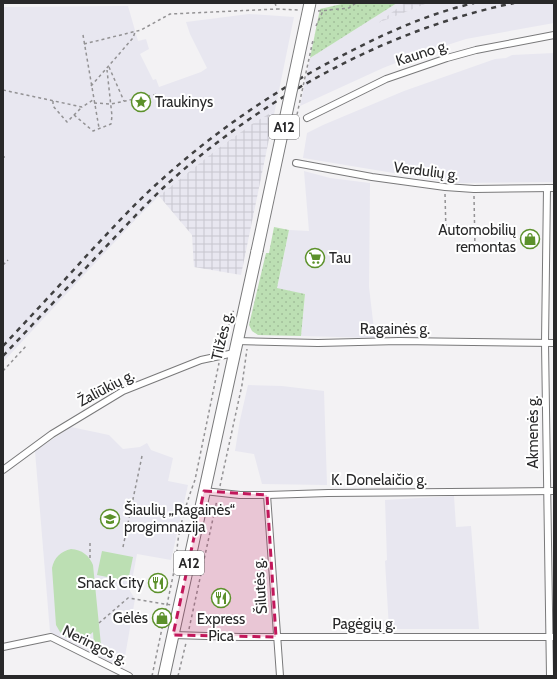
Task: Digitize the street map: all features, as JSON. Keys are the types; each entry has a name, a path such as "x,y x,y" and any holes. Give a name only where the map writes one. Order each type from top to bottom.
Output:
{"highway":[{"name":"Tilžės g.","path":"164,676 310,3"}],"street":[{"name":"Kauno g.","path":"306,118 386,79 447,58 476,50 554,35"},
{"name":"Verdulių g.","path":"296,163 372,177 445,187 474,189 551,188"},
{"name":"Akmenės g.","path":"550,676 552,637 546,491 545,343 551,188"},
{"name":"Ragainės g.","path":"236,341 318,343 399,341 554,343"},
{"name":"Žaliūkių g.","path":"3,470 52,434 123,391 201,360 234,353"},
{"name":"K. Donelaičio g.","path":"204,491 267,495 554,491"},
{"name":"Šilutės g.","path":"267,495 280,676"},
{"name":"Pagėgių g.","path":"173,635 276,637 552,637"},
{"name":"Neringos g.","path":"3,647 51,637 129,676"}],"path":[{"path":"84,44 135,31 170,14 277,9"},
{"path":"315,27 323,11"},
{"path":"92,86 110,67 133,38 135,31"},
{"path":"83,35 99,128"},
{"path":"110,67 124,101"},
{"path":"74,115 93,131 111,124 112,116 107,70"},
{"path":"3,90 82,106"},
{"path":"94,103 111,104 158,94"},
{"path":"53,100 53,106 67,122 82,106 94,99"},
{"path":"445,187 446,232"},
{"path":"474,189 475,248"},
{"path":"3,265 8,260"},
{"path":"152,676 177,557 176,548 188,497 195,480 220,356 234,308"},
{"path":"178,676 242,385 248,341"},
{"path":"3,371 27,345"},
{"path":"123,547 142,456"},
{"path":"90,541 90,558"},
{"path":"98,623 128,598 179,607"}],"highlighted area":[{"path":"204,491 267,495 276,637 173,635"}],"shaded area":[{"path":"397,3 405,3 380,22 428,3 554,3 554,23 466,39 416,55 383,68 300,106 310,58"},
{"path":"405,3 428,3 378,23 399,7"},
{"path":"128,6 138,41 146,39 149,49 140,54 153,80 156,79 159,87 201,72 207,68 190,34 186,22 249,14 294,17 275,110 252,124 216,150 159,196 3,362 3,7"},
{"path":"554,53 554,182 454,183 303,158 307,133 404,91 495,59 506,58 512,55"},
{"path":"275,110 241,275 194,267 192,235 159,196 216,150 252,124"},
{"path":"304,171 330,178 370,183 369,287 375,338 301,336 305,294 277,289 289,230 309,231"},
{"path":"248,385 282,386 324,391 327,485 262,484 254,454 235,451"},
{"name":"Šiaulių „Ragainės“ progimnazija","path":"71,427 109,435 123,449 140,447 147,443 151,450 173,458 168,481 188,485 171,560 137,554 130,591 135,599 123,668 50,632 35,451"},
{"path":"454,496 456,527 471,526 479,629 389,629 385,561 387,560 385,500"}],"green space":[{"path":"346,3 397,3 310,58 320,9"},
{"path":"274,227 289,230 277,288 305,294 301,336 258,335 252,331 249,325 266,253 269,253"},
{"path":"71,549 85,554 93,565 101,645 94,646 93,632 86,638 78,640 66,637 60,632 56,625 52,568 54,561 58,556 64,551"},
{"path":"102,551 133,557 128,581 97,575"}],"railway":[{"path":"3,346 141,199 181,163 227,126 301,78 368,43 397,29 428,17 474,3"},
{"path":"3,356 163,188 200,156 240,126 282,98 326,72 372,50 419,30 466,15 514,3"}],"place":[{"name":"Traukinys","path":"141,102"},
{"name":"Automobilių remontas","path":"530,239"},
{"name":"Tau","path":"315,258"},
{"name":"Šiaulių „Ragainės“ progimnazija","path":"110,519"},
{"name":"Snack City","path":"158,583"},
{"name":"Express Pica","path":"221,598"},
{"name":"Gėlės","path":"162,618"}]}
